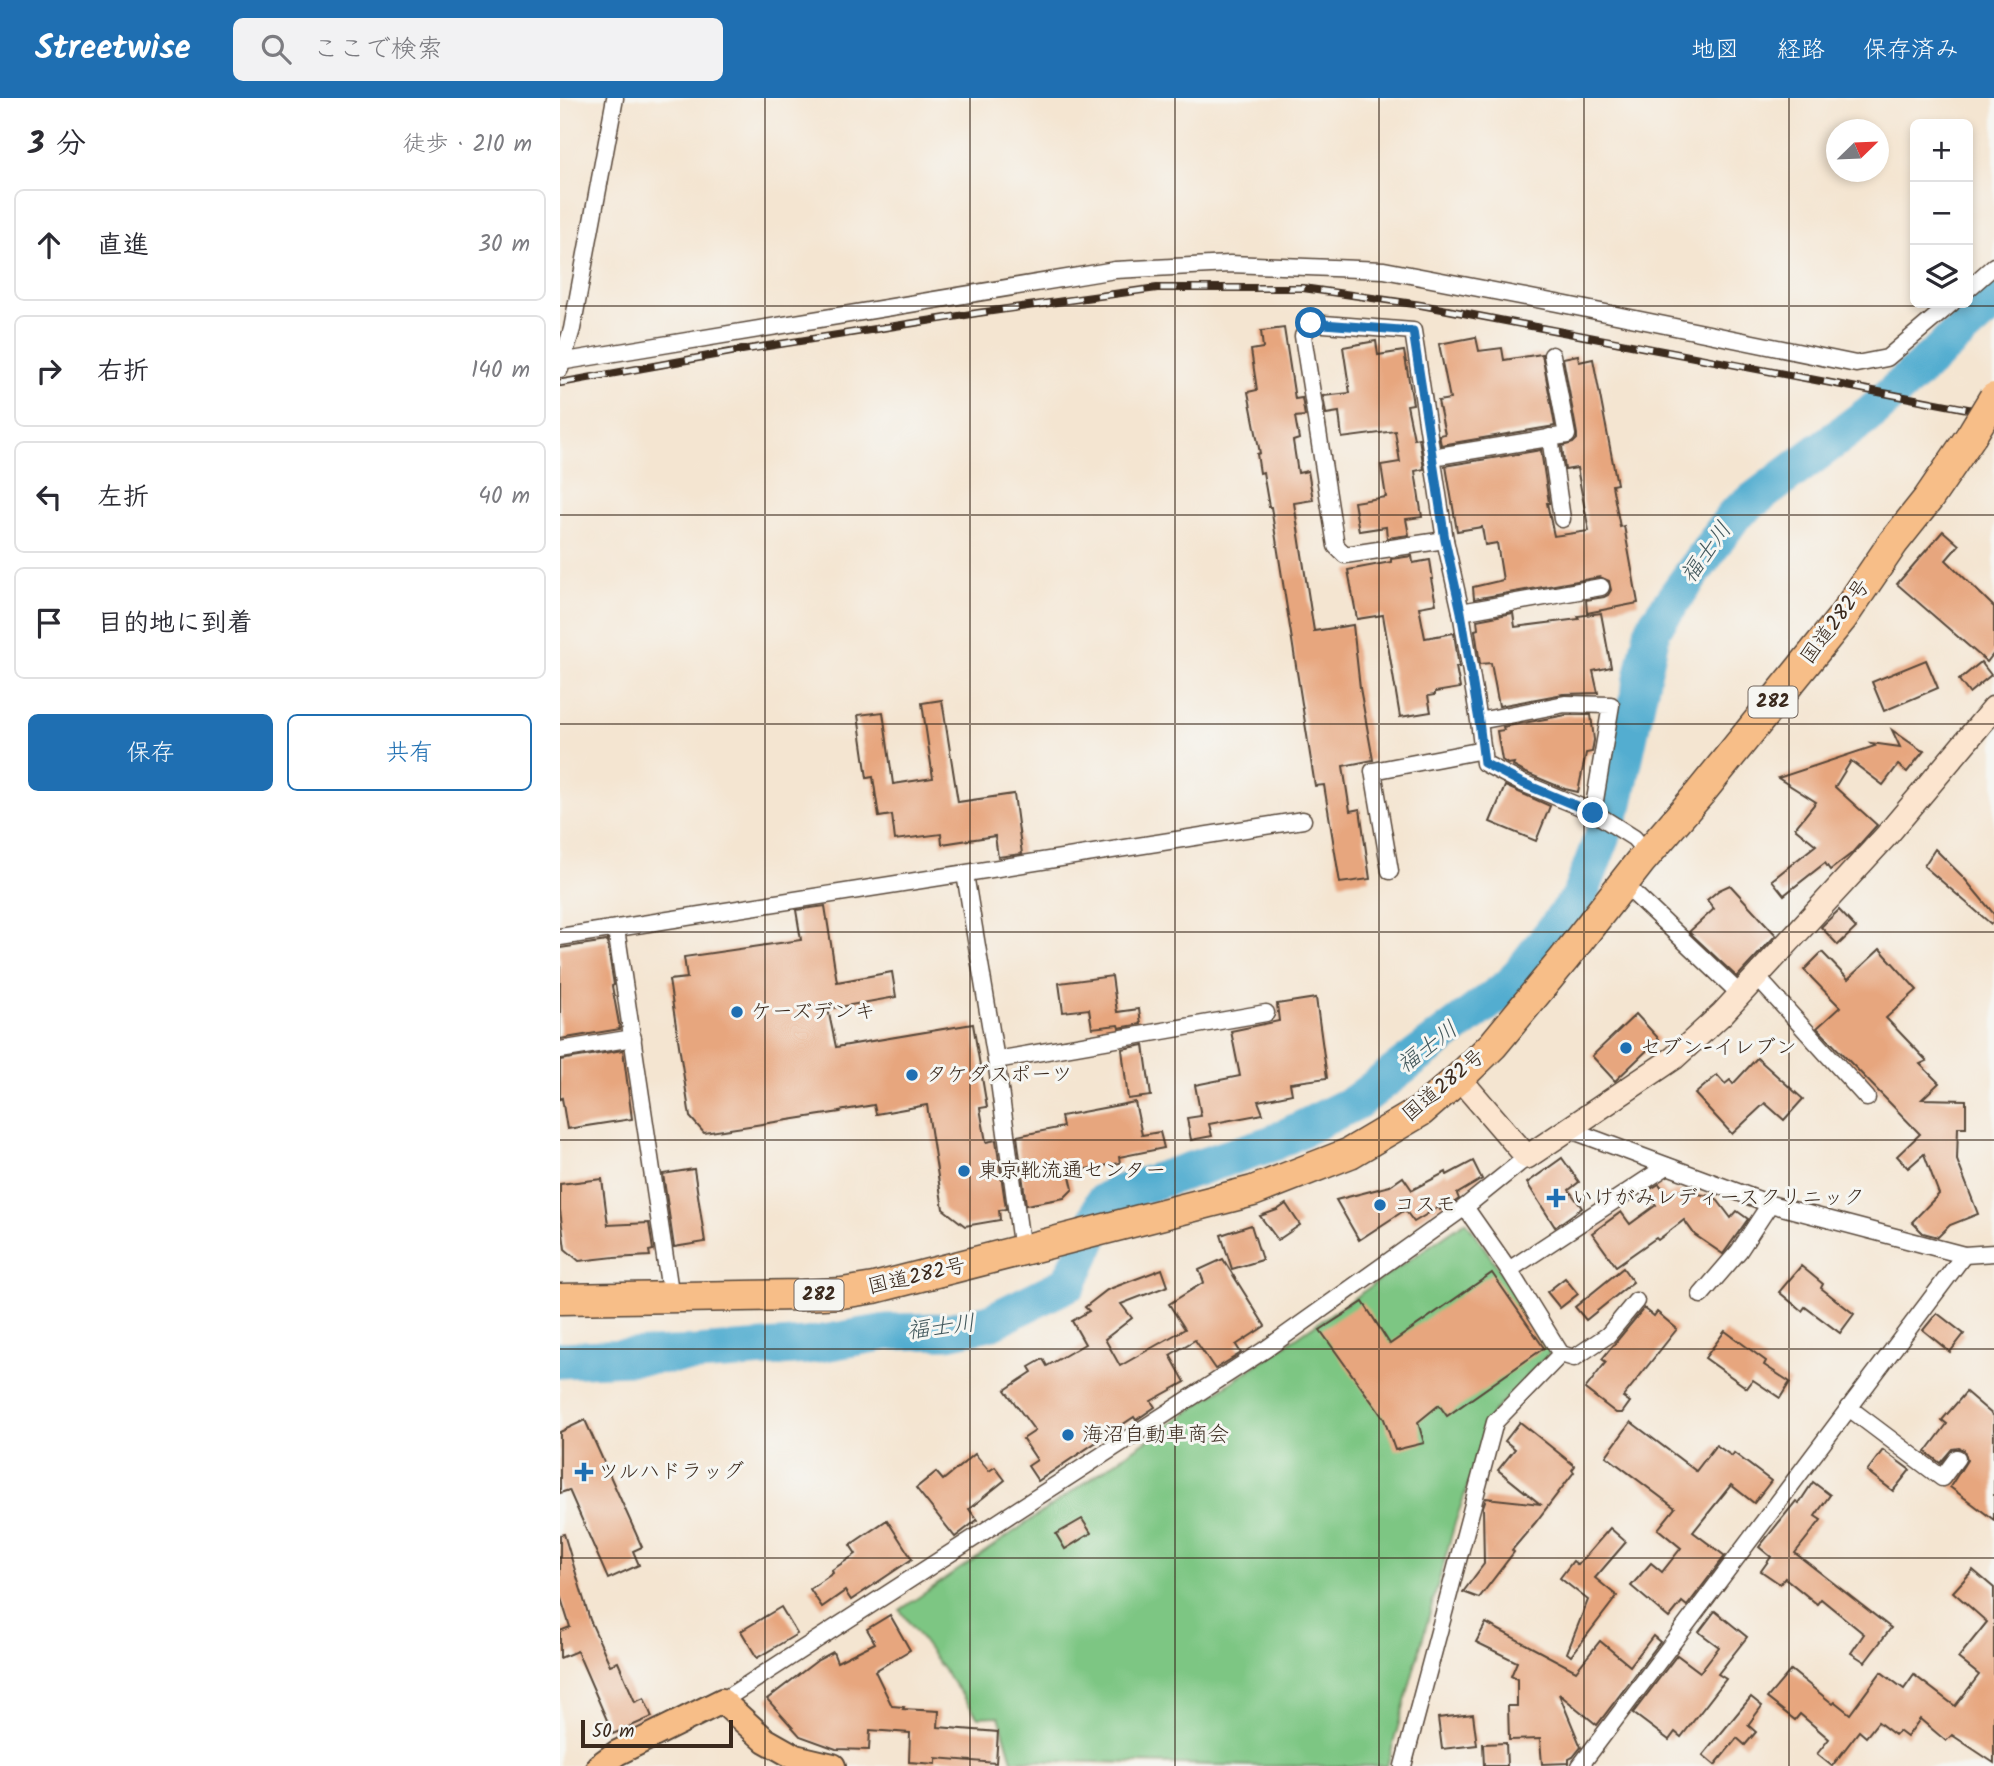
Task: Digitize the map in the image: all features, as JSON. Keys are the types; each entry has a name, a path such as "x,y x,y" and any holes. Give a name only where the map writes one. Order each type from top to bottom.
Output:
{"highway":[{"name":"国道282号","path":"560,1299 842,1293 886,1285 1253,1191 1350,1153 1421,1111 1493,1045 1623,883 1641,846 1700,793 1842,618 1893,543 1928,499 1994,398"}],"main road":[{"path":"599,1766 617,1753 722,1701 765,1740 795,1757 833,1766"}],"street":[{"path":"615,98 572,329 561,364 1115,270 1230,264 1384,270 1856,364 1887,358 1946,308"},
{"path":"1973,285 1994,266"},
{"path":"1445,540 1345,555 1336,546 1303,336 1311,323 1413,331 1445,540 1461,612 1484,763 1520,782 1595,813 1641,846"},
{"path":"1432,457 1567,435 1552,355"},
{"path":"1550,437 1562,519"},
{"path":"1461,612 1601,587"},
{"path":"1479,721 1565,704 1611,705 1595,813"},
{"path":"722,1701 1266,1349 1465,1207 1527,1157 1674,1058 1740,994 1886,835 1994,708"},
{"path":"1390,871 1373,771 1483,750"},
{"path":"560,937 1303,820"},
{"path":"965,874 996,1060 1022,1251"},
{"path":"1623,883 1740,994"},
{"path":"616,929 671,1298"},
{"path":"1756,976 1867,1098"},
{"path":"996,1060 1266,1013"},
{"path":"560,1051 633,1038"},
{"path":"1460,1078 1527,1157"},
{"path":"1568,1129 1770,1204 1964,1255 1994,1253"},
{"path":"1509,1270 1667,1166"},
{"path":"1701,1295 1739,1251 1770,1204"},
{"path":"1465,1207 1509,1270 1561,1354 1574,1359 1608,1335 1636,1301"},
{"path":"1580,1766 1964,1255"},
{"path":"1403,1766 1495,1422 1561,1354"},
{"path":"1849,1408 1942,1478 1957,1458"}],"green space":[{"path":"1466,1221 1554,1349 1493,1412 1455,1523 1387,1766 1012,1760 999,1716 978,1717 900,1610"}],"building":[{"path":"1284,328 1295,399 1302,398 1305,416 1295,417 1299,439 1293,441 1298,473 1308,471 1313,500 1294,503 1314,631 1353,625 1360,688 1373,760 1343,766 1350,811 1360,809 1370,879 1340,883 1324,785 1315,786 1271,507 1263,472 1260,473 1257,454 1260,453 1248,392 1257,390 1251,350 1263,348 1261,331"},
{"path":"1476,337 1479,351 1502,348 1504,360 1542,354 1555,426 1441,445 1439,435 1445,434 1438,401 1450,399 1439,344"},
{"path":"1376,341 1378,355 1404,351 1413,404 1407,405 1414,439 1419,438 1424,469 1415,471 1422,517 1406,519 1409,535 1387,538 1386,527 1359,531 1354,502 1386,497 1381,465 1400,462 1395,431 1342,438 1339,412 1326,414 1323,396 1350,393 1343,347"},
{"path":"1578,355 1579,362 1593,359 1617,484 1612,485 1620,527 1624,526 1638,603 1587,613 1586,600 1604,597 1611,590 1609,581 1600,577 1474,599 1473,587 1503,580 1497,543 1485,545 1482,527 1457,531 1444,466 1541,450 1554,536 1589,531 1577,468 1565,470 1562,446 1577,439 1563,358"},
{"path":"1943,531 1959,545 1946,560 1994,607 1994,653 1987,662 1897,584"},
{"path":"1412,556 1413,563 1430,560 1436,604 1419,607 1425,638 1454,633 1460,688 1435,692 1435,695 1428,696 1431,712 1400,717 1383,615 1357,619 1348,570"},
{"path":"1513,613 1515,627 1579,619 1578,616 1601,613 1611,667 1593,671 1598,693 1563,694 1499,706 1491,663 1480,664 1475,630 1478,629 1477,620"},
{"path":"1926,660 1938,688 1884,711 1872,682"},
{"path":"1981,662 1991,675 1969,693 1959,680"},
{"path":"942,700 958,802 1014,794 1022,854 998,857 995,836 942,844 941,834 895,840 892,815 879,817 873,777 867,778 858,715 883,712 893,784 933,778 922,703"},
{"path":"1566,715 1591,715 1594,740 1592,752 1586,753 1578,792 1524,772 1513,766 1514,763 1508,764 1502,760 1497,731 1504,730 1503,727"},
{"path":"1892,730 1924,751 1907,772 1898,765 1883,785 1851,761 1835,787 1877,825 1851,854 1830,870 1825,863 1784,895 1772,880 1816,845 1795,828 1816,802 1778,778 1875,746 1871,743 1900,747"},
{"path":"1505,786 1550,806 1536,841 1490,822"},
{"path":"1935,849 1994,914 1991,924 1924,866"},
{"path":"1730,885 1776,935 1737,977 1689,932 1714,909 1707,900"},
{"path":"825,906 837,982 892,972 896,997 828,1009 836,1047 973,1024 987,1107 980,1108 986,1142 996,1140 1006,1209 999,1210 1000,1220 965,1226 943,1209 927,1105 876,1114 874,1105 704,1133 690,1117 669,980 687,978 684,957 801,940 796,910"},
{"path":"1839,910 1856,928 1838,945 1821,927"},
{"path":"607,941 620,1029 560,1039 560,948"},
{"path":"1880,949 1917,990 1886,1018 1927,1061 1920,1064 1939,1083 1922,1099 1966,1100 1966,1127 1958,1127 1957,1160 1978,1214 1950,1225 1938,1237 1923,1233 1912,1222 1939,1194 1924,1154 1908,1168 1897,1156 1920,1134 1817,1028 1840,1007 1804,970 1822,952 1848,979"},
{"path":"1112,976 1117,1012 1139,1009 1141,1024 1119,1028 1118,1025 1092,1028 1089,1009 1063,1012 1059,983"},
{"path":"1316,998 1327,1078 1290,1083 1292,1094 1258,1101 1263,1114 1209,1124 1212,1136 1191,1140 1187,1118 1201,1116 1195,1085 1240,1076 1231,1031 1279,1021 1277,1004"},
{"name":"セブン-イレブン","path":"1636,1014 1659,1039 1615,1081 1592,1056"},
{"path":"1144,1045 1151,1096 1128,1099 1122,1049"},
{"path":"623,1050 632,1119 567,1129 562,1098 560,1099 560,1060"},
{"path":"1757,1058 1803,1099 1784,1120 1765,1103 1732,1134 1695,1094 1717,1075 1725,1084 1730,1080 1733,1084"},
{"path":"1135,1102 1142,1135 1160,1132 1164,1148 1119,1157 1120,1163 1069,1172 1073,1189 1064,1198 1026,1205 1017,1136 1063,1127 1061,1116"},
{"name":"いけがみレディースクリニック","path":"1562,1158 1579,1182 1569,1190 1582,1208 1555,1227 1527,1183"},
{"name":"コスモ","path":"1473,1161 1482,1179 1457,1194 1459,1199 1414,1222 1405,1210 1359,1240 1336,1200 1390,1186 1403,1177 1412,1190"},
{"path":"694,1169 705,1242 674,1247 663,1174"},
{"path":"602,1179 608,1225 649,1223 653,1250 649,1251 650,1256 579,1261 565,1249 560,1184"},
{"path":"1659,1184 1668,1195 1675,1190 1715,1197 1731,1218 1737,1211 1748,1219 1723,1254 1695,1235 1684,1220 1616,1266 1592,1233 1621,1212 1630,1224 1656,1205 1646,1192"},
{"path":"1286,1204 1300,1225 1278,1240 1260,1216"},
{"path":"1251,1225 1262,1260 1232,1269 1221,1235"},
{"path":"1223,1259 1265,1326 1236,1345 1241,1353 1215,1369 1195,1340 1170,1355 1185,1382 1151,1401 1155,1407 1136,1420 1134,1417 1038,1481 1028,1466 1037,1460 1023,1439 1035,1431 1005,1390 1032,1372 1029,1367 1043,1359 1047,1366 1085,1344 1072,1321 1089,1311 1085,1307 1107,1290 1162,1269 1168,1286 1121,1304 1132,1318 1105,1339 1120,1366 1185,1329 1169,1304 1204,1282 1199,1270"},
{"path":"1801,1266 1823,1284 1821,1288 1854,1314 1840,1333 1805,1307 1802,1311 1779,1292"},
{"path":"1623,1268 1633,1282 1586,1320 1575,1307"},
{"path":"1492,1273 1544,1348 1447,1416 1439,1405 1418,1422 1424,1443 1395,1450 1384,1419 1320,1330 1363,1302 1390,1344"},
{"path":"1565,1278 1578,1294 1560,1308 1547,1292"},
{"path":"1644,1308 1654,1316 1657,1312 1677,1329 1623,1397 1630,1402 1622,1413 1616,1413 1585,1389 1606,1362 1602,1359"},
{"path":"1937,1313 1964,1334 1950,1352 1923,1330"},
{"path":"1725,1331 1766,1361 1764,1365 1790,1382 1780,1398 1753,1380 1747,1388 1705,1358"},
{"path":"1966,1392 1994,1416 1994,1520 1950,1487 1967,1460 1964,1450 1952,1449 1940,1463 1926,1452 1947,1424 1942,1420"},
{"name":"ツルハドラッグ","path":"585,1420 642,1547 633,1551 639,1565 608,1579 569,1490 560,1493 560,1432"},
{"path":"1520,1422 1575,1466 1572,1470 1574,1472 1512,1550 1514,1552 1479,1598 1463,1592 1484,1564 1483,1507 1486,1498 1540,1504 1498,1470 1515,1449 1505,1441"},
{"path":"1631,1422 1696,1471 1716,1445 1732,1456 1734,1453 1771,1481 1754,1503 1731,1485 1693,1532 1725,1556 1687,1606 1682,1602 1669,1618 1631,1586 1651,1563 1662,1572 1681,1548 1658,1529 1675,1508 1606,1456"},
{"path":"1883,1450 1910,1470 1893,1491 1867,1471"},
{"path":"975,1454 989,1471 995,1467 1005,1480 969,1509 977,1520 955,1537 916,1488 936,1472 943,1480"},
{"path":"1813,1482 1830,1495 1815,1516 1821,1520 1795,1553 1891,1628 1865,1662 1851,1653 1864,1634 1821,1599 1817,1604 1785,1578 1780,1584 1761,1571 1771,1557 1759,1547 1796,1501 1799,1503"},
{"path":"1082,1519 1091,1533 1065,1549 1056,1534"},
{"path":"887,1520 912,1559 851,1600 845,1591 822,1607 810,1589 856,1554 850,1545"},
{"path":"1610,1528 1626,1542 1595,1578 1617,1596 1571,1656 1567,1653 1588,1600 1560,1578 1573,1561 1578,1565"},
{"path":"564,1534 590,1620 610,1665 618,1662 635,1702 644,1698 652,1717 613,1734 577,1651 560,1658 560,1631 570,1627 560,1595 560,1535"},
{"path":"1973,1570 1994,1588 1994,1763 1952,1735 1946,1741 1920,1719 1907,1737 1899,1731 1895,1735 1878,1722 1866,1737 1859,1731 1832,1766 1817,1754 1829,1739 1800,1714 1795,1720 1767,1698 1791,1670 1833,1704 1835,1702 1850,1714 1881,1672 1904,1689 1914,1675 1955,1706 1979,1675 1958,1658 1987,1622 1953,1592"},
{"path":"781,1607 797,1634 757,1658 741,1631"},
{"path":"1715,1611 1747,1637 1718,1674 1726,1679 1681,1737 1675,1732 1669,1740 1633,1713 1677,1655 1700,1672 1719,1647 1699,1632"},
{"path":"890,1615 910,1650 875,1671 892,1706 939,1711 938,1727 998,1732 996,1763 936,1758 936,1764 909,1762 910,1733 870,1730 869,1750 836,1749 800,1736 767,1699 818,1660 833,1652 837,1662 875,1643 867,1629"},
{"path":"1486,1623 1576,1671 1600,1641 1630,1666 1653,1636 1660,1642 1597,1725 1559,1694 1581,1747 1569,1759 1569,1763 1542,1764 1540,1739 1509,1740 1508,1706 1517,1706 1517,1679 1511,1676 1517,1662 1476,1642"},
{"path":"1751,1697 1762,1706 1748,1725 1756,1732 1745,1745 1737,1738 1715,1765 1703,1755"},
{"path":"1473,1714 1477,1745 1442,1749 1438,1718"},
{"path":"1506,1743 1507,1766 1484,1766 1483,1744"}],"waterway":[{"name":"福士川","path":"560,1360 806,1346 887,1332 948,1331 990,1322 1069,1283 1103,1202 1114,1195 1273,1143 1356,1102 1512,984 1579,898 1615,803 1653,628 1735,514 1873,411 1994,302"}],"railway":[{"path":"560,383 742,350 1157,288 1303,288 1421,305 1994,414"}],"place":[{"name":"ケーズデンキ","path":"737,1012"},
{"name":"セブン-イレブン","path":"1626,1048"},
{"name":"タケダスポーツ","path":"912,1075"},
{"name":"東京靴流通センター","path":"964,1171"},
{"name":"いけがみレディースクリニック","path":"1556,1198"},
{"name":"コスモ","path":"1380,1205"},
{"name":"海沼自動車商会","path":"1068,1435"},
{"name":"ツルハドラッグ","path":"584,1472"}],"route":[{"path":"1311,323 1413,331 1445,540 1461,612 1484,763 1520,782 1593,813"}]}
